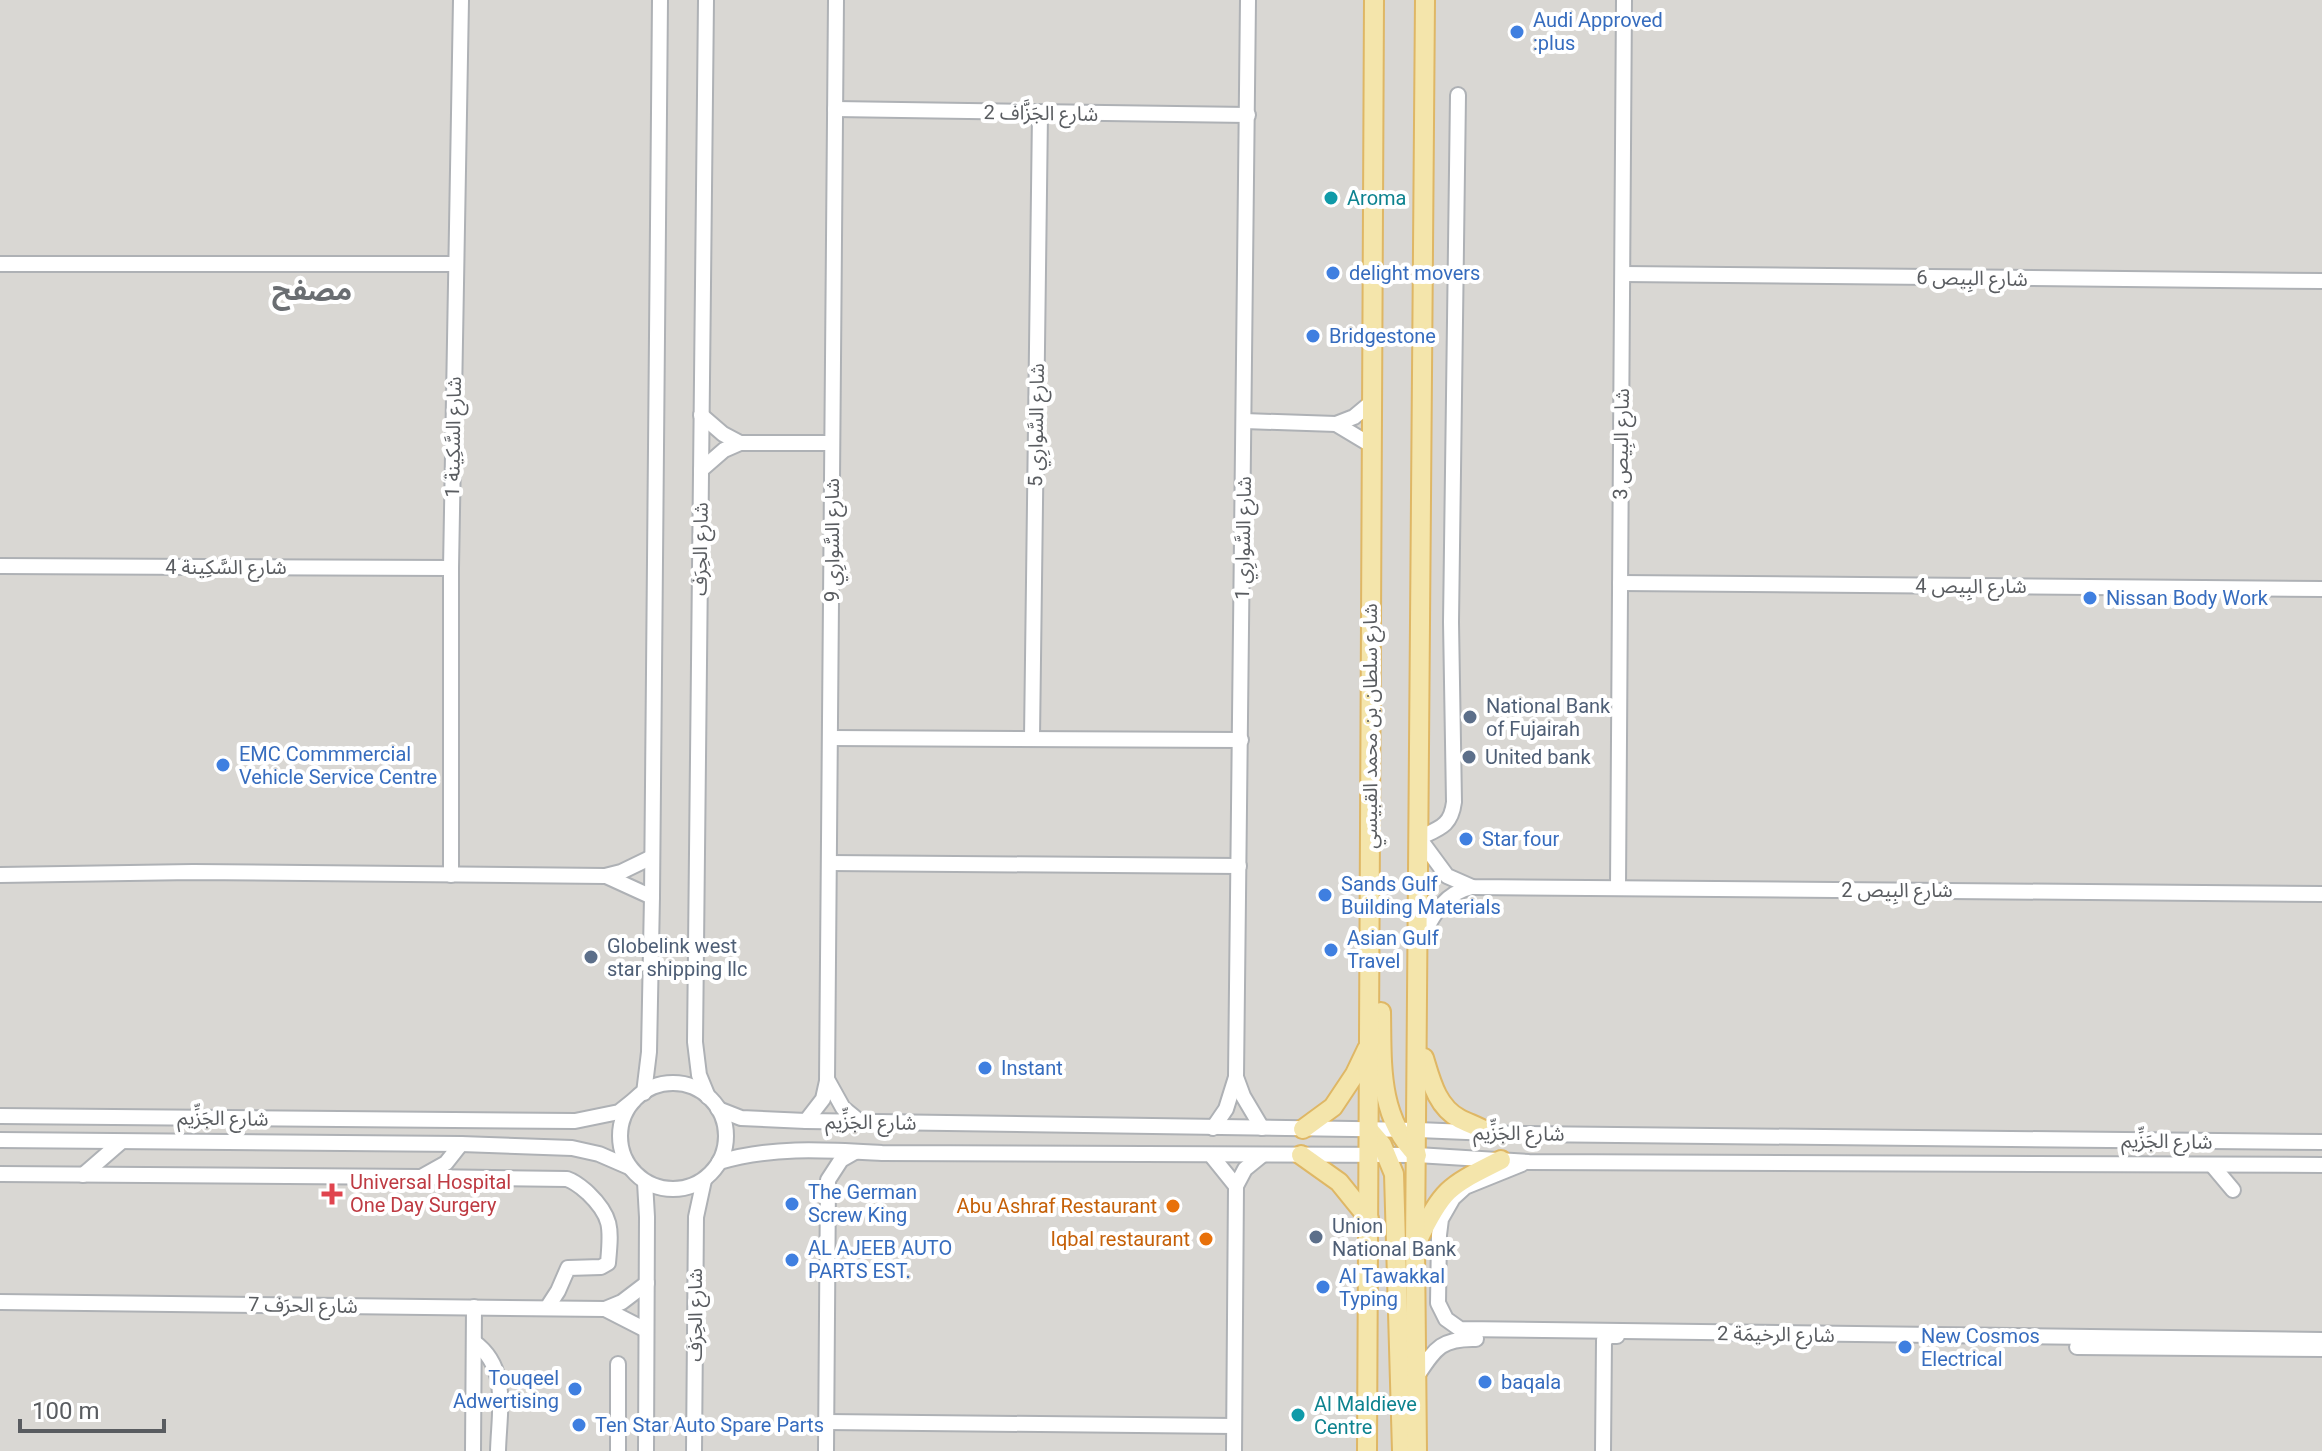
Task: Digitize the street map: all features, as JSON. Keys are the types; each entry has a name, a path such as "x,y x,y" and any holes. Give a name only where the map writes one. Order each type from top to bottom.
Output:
{"main road":[{"name":"شارع سلطان بن محمد القبيسي","path":"1367,1451 1369,1219 1379,1155 1369,1130 1374,0"},
{"path":"1417,1451 1415,1246 1425,0"},
{"path":"1369,950 1380,976 1384,1092 1396,1130 1417,1155"},
{"path":"1418,1036 1431,1082 1445,1107 1461,1120 1489,1133"},
{"path":"1303,1129 1333,1107 1369,1046"},
{"path":"1301,1155 1339,1182 1369,1219"},
{"path":"1379,1155 1394,1174 1402,1451"},
{"path":"1415,1246 1431,1214 1449,1189 1464,1177 1501,1160"}],"street":[{"name":"شارع السَّكِينة 1","path":"451,875 451,568 461,0"},
{"path":"639,1096 654,1087 676,1084 698,1090 718,1109 726,1135 719,1162 704,1180 675,1190 645,1182 629,1167 620,1133 622,1121 639,1096 649,1052 660,0"},
{"name":"شارع الحِرَف","path":"706,0 695,1042 699,1075 708,1097"},
{"name":"شارع السَّوارِي 9","path":"806,1121 823,1099 827,1081 836,0"},
{"name":"شارع السَّوارِي 1","path":"1213,1128 1226,1109 1236,1077 1248,0"},
{"name":"شارع البِيص 3","path":"1618,888 1624,0"},
{"path":"1458,95 1451,622 1454,802 1452,816 1443,827 1419,838 1447,876 1472,887"},
{"name":"شارع الجَزَّاف 2","path":"835,109 1248,115"},
{"name":"شارع السَّوارِي 5","path":"1032,738 1040,113"},
{"path":"0,264 455,264"},
{"name":"شارع البِيص 6","path":"1623,274 2322,281"},
{"path":"1244,421 1336,424 1354,417 1372,402"},
{"path":"701,415 723,434 740,443"},
{"path":"1336,424 1371,445"},
{"path":"701,470 724,450 740,443 832,443"},
{"name":"شارع السَّكِينة 4","path":"0,566 451,568"},
{"name":"شارع البِيص 4","path":"1620,583 2322,589"},
{"path":"830,738 1241,740"},
{"path":"0,875 193,872 605,876 652,857"},
{"path":"829,863 1239,866"},
{"path":"605,876 652,897"},
{"path":"1418,944 1440,905 1454,893 1472,887"},
{"name":"شارع البِيص 2","path":"1472,887 2322,894"},
{"name":"شارع السَّوارِي 1","path":"1236,1077 1262,1128"},
{"path":"827,1081 843,1108 859,1121"},
{"name":"شارع الجَزِّيم","path":"0,1116 575,1121 619,1112 639,1096"},
{"name":"شارع الجَزِّيم","path":"718,1109 741,1118 806,1121 1489,1133 2322,1142"},
{"name":"شارع الجَزِّيم","path":"0,1140 457,1150 572,1148 599,1154 629,1167"},
{"path":"83,1175 121,1142"},
{"path":"421,1177 438,1169 457,1150"},
{"path":"453,1178 450,1169 457,1150"},
{"name":"شارع الجَزِّيم","path":"719,1162 770,1150 798,1150 1417,1155 1529,1162 2322,1165"},
{"path":"798,1150 819,1165 828,1180"},
{"path":"826,1451 828,1180 835,1166 855,1152"},
{"path":"1211,1155 1236,1186"},
{"path":"1234,1451 1236,1186 1245,1169 1261,1156"},
{"name":"شارع الرخيمَة 2","path":"1529,1162 1465,1187 1444,1211 1439,1235 1438,1303 1450,1323 1465,1330 1608,1337 1677,1338 1684,1334 2222,1344 2322,1349"},
{"path":"2212,1165 2233,1190"},
{"path":"0,1174 567,1179 576,1183 605,1211 608,1263 601,1267 568,1268 547,1308"},
{"name":"شارع الحِرَف","path":"694,1451 696,1217 704,1180"},
{"path":"645,1182 646,1451"},
{"path":"605,1309 622,1302 647,1283"},
{"name":"شارع الحرَف 7","path":"0,1302 605,1309 646,1330"},
{"path":"473,1451 474,1307"},
{"path":"1603,1451 1608,1337"},
{"path":"1608,1337 1611,1451"},
{"name":"شارع الرخيمَة 2","path":"1417,1376 1436,1349 1454,1339 1608,1337 2222,1344 2322,1340"},
{"path":"474,1342 490,1356 497,1369 498,1451"},
{"path":"618,1364 618,1451"},
{"path":"827,1422 1234,1426"}],"shaded area":[{"path":"0,0 2322,0 2322,1451 0,1451"}],"place":[{"name":"Audi Approved :plus","path":"1517,32"},
{"name":"Aroma","path":"1331,198"},
{"name":"delight movers","path":"1333,273"},
{"name":"Bridgestone","path":"1313,336"},
{"name":"Nissan Body Work","path":"2090,598"},
{"name":"National Bank of Fujairah","path":"1470,717"},
{"name":"United bank","path":"1469,757"},
{"name":"EMC Commmercial Vehicle Service Centre","path":"223,765"},
{"name":"Star four","path":"1466,839"},
{"name":"Sands Gulf Building Materials","path":"1325,895"},
{"name":"Asian Gulf Travel","path":"1331,950"},
{"name":"Globelink west star shipping llc","path":"591,957"},
{"name":"Instant","path":"985,1068"},
{"name":"Universal Hospital One Day Surgery","path":"332,1194"},
{"name":"The German Screw King","path":"792,1204"},
{"name":"Abu Ashraf Restaurant","path":"1173,1206"},
{"name":"Union National Bank","path":"1316,1237"},
{"name":"Iqbal restaurant","path":"1206,1239"},
{"name":"AL AJEEB AUTO PARTS EST.","path":"792,1260"},
{"name":"Al Tawakkal Typing","path":"1323,1287"},
{"name":"New Cosmos Electrical","path":"1905,1347"},
{"name":"baqala","path":"1485,1382"},
{"name":"Touqeel Adwertising","path":"575,1389"},
{"name":"Al Maldieve Centre","path":"1298,1415"},
{"name":"Ten Star Auto Spare Parts","path":"579,1425"}],"district":[{"name":"مصفح","path":"312,290"}]}
